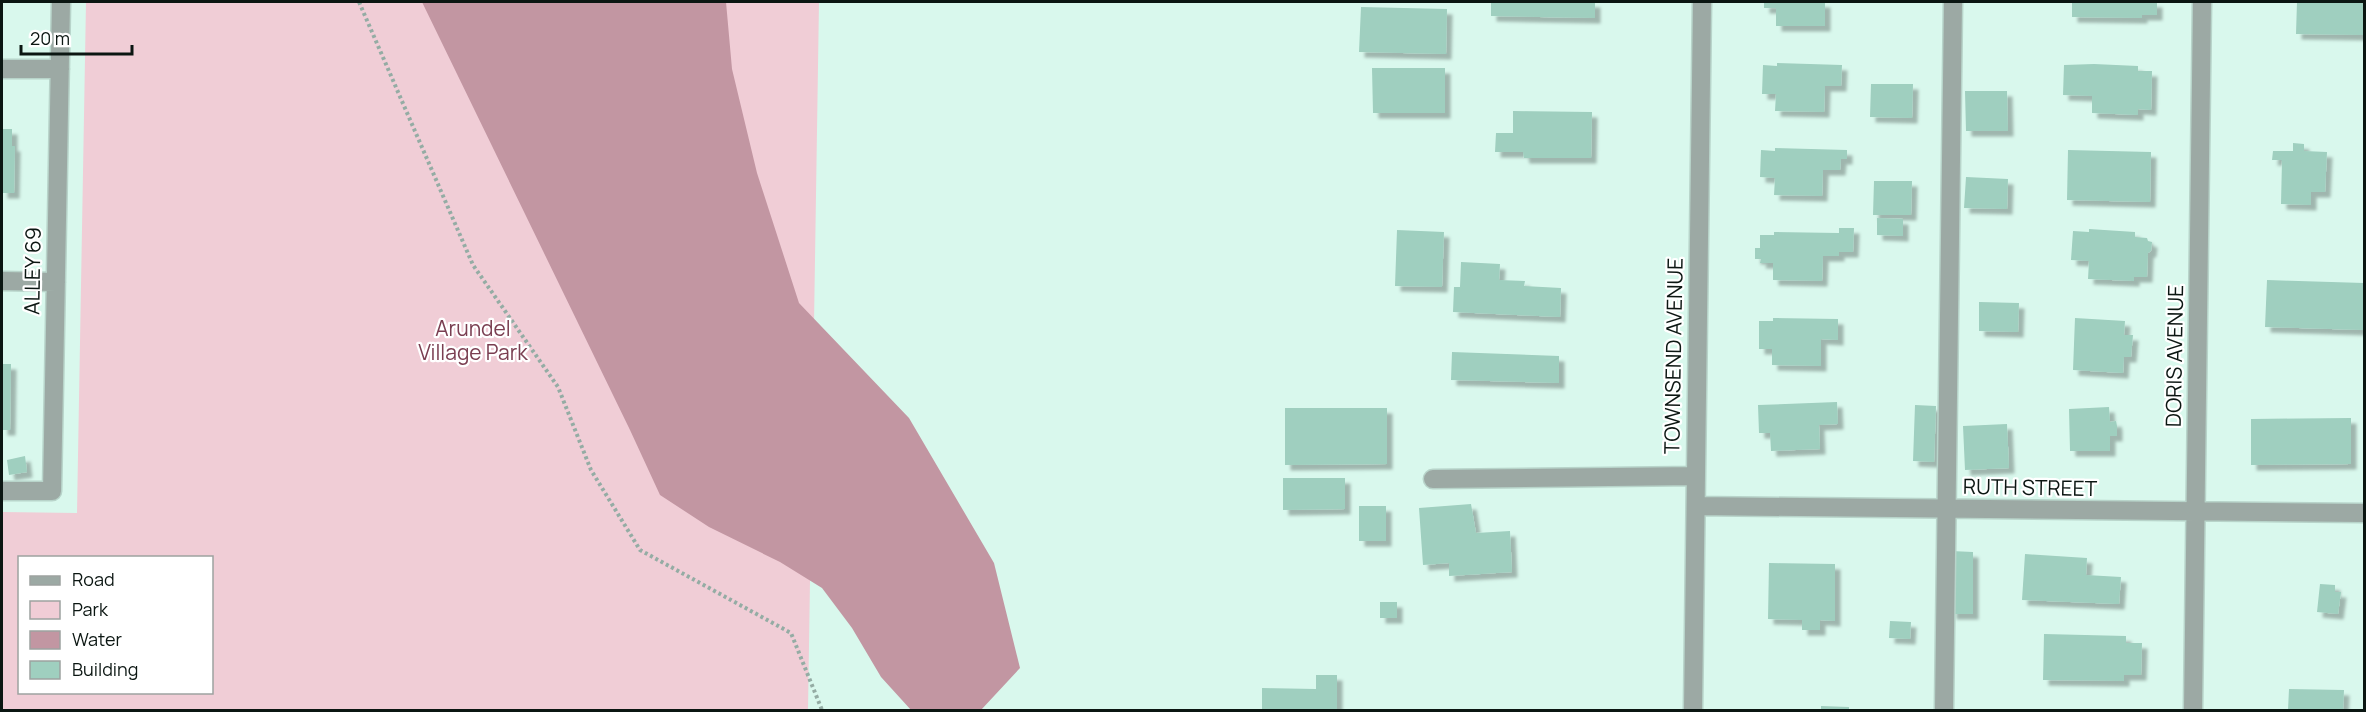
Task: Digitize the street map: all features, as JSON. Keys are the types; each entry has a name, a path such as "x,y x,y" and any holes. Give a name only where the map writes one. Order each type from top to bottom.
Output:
{"street":[{"name":"ALLEY 69","path":"2,490 52,491 61,2"},
{"name":"TOWNSEND AVENUE","path":"1693,711 1702,2"},
{"path":"1944,711 1953,2"},
{"name":"DORIS AVENUE","path":"2193,711 2202,2"},
{"path":"2,69 60,69"},
{"path":"2,281 56,282"},
{"path":"1433,479 1695,476"},
{"name":"RUTH STREET","path":"1696,506 2364,513"}],"path":[{"path":"359,2 472,265 558,387 591,470 640,550 791,633 822,711"}],"green space":[{"name":"Arundel Village Park","path":"86,2 819,2 808,710 2,710 2,512 77,513"}],"water":[{"path":"422,2 726,2 732,69 757,173 799,303 909,418 994,563 1020,668 981,710 911,710 881,677 852,628 822,588 780,562 709,527 660,495"}],"building":[{"path":"1491,2 1595,2 1595,18 1491,16"},
{"path":"1764,2 1825,2 1825,26 1776,26 1776,8 1764,8"},
{"path":"2072,2 2157,2 2157,15 2142,15 2142,18 2072,17"},
{"path":"2297,2 2364,2 2363,35 2296,34"},
{"path":"1361,7 1447,9 1446,54 1359,52"},
{"path":"1777,63 1842,65 1841,86 1825,86 1824,112 1775,111 1776,94 1762,94 1763,65 1777,66"},
{"path":"2064,65 2138,66 2138,71 2152,71 2151,110 2138,109 2138,115 2092,113 2092,96 2063,95"},
{"path":"1372,68 1445,68 1445,113 1373,113"},
{"path":"1871,84 1913,84 1912,118 1870,117"},
{"path":"1965,91 2007,91 2008,131 1966,131"},
{"path":"1513,111 1592,112 1591,158 1524,158 1523,152 1495,152 1496,133 1513,133"},
{"path":"2,129 12,129 12,146 15,146 14,193 2,193"},
{"path":"2293,143 2304,144 2304,151 2327,152 2325,192 2311,192 2311,205 2281,204 2282,160 2272,160 2273,151 2293,151"},
{"path":"1775,148 1847,150 1847,159 1841,159 1840,170 1823,170 1822,196 1774,195 1775,178 1760,177 1761,150 1775,151"},
{"path":"2068,150 2151,152 2150,202 2067,200"},
{"path":"1966,177 2008,179 2007,209 1964,208"},
{"path":"1874,181 1912,181 1911,215 1873,215"},
{"path":"1877,218 1903,219 1903,236 1877,235"},
{"path":"1839,228 1854,228 1853,252 1839,252 1839,256 1823,256 1822,281 1773,280 1773,263 1760,263 1761,259 1755,259 1755,248 1760,248 1760,235 1774,235 1774,232 1839,233"},
{"path":"2089,229 2135,232 2135,237 2147,238 2152,242 2151,251 2148,253 2147,277 2134,277 2134,281 2088,279 2089,261 2071,260 2073,231 2089,232"},
{"path":"1397,230 1444,232 1442,287 1395,286"},
{"path":"1461,262 1500,264 1499,280 1525,281 1524,286 1561,288 1560,317 1453,312 1454,287 1460,287"},
{"path":"2267,280 2364,283 2364,330 2265,327"},
{"path":"1979,302 2019,303 2018,332 1979,331"},
{"path":"1773,318 1838,319 1838,340 1821,339 1821,366 1772,365 1772,349 1759,349 1759,321 1773,321"},
{"path":"2075,318 2125,321 2124,335 2133,335 2131,357 2124,357 2123,373 2073,370"},
{"path":"1452,352 1559,356 1559,383 1451,380"},
{"path":"2,364 11,364 10,430 2,430"},
{"path":"1837,402 1838,424 1819,425 1820,449 1771,451 1770,433 1759,433 1758,405"},
{"path":"1915,405 1936,406 1934,462 1913,461"},
{"path":"2109,407 2110,422 2116,421 2117,426 2117,436 2110,436 2110,451 2070,451 2069,409"},
{"path":"1285,408 1387,408 1387,464 1285,465"},
{"path":"2351,418 2351,464 2251,465 2251,419"},
{"path":"2007,424 2009,468 1965,470 1963,426"},
{"path":"25,456 27,472 9,475 7,460"},
{"path":"1283,478 1345,478 1345,509 1283,510"},
{"path":"1471,504 1476,533 1510,531 1512,572 1449,576 1449,563 1423,565 1419,508"},
{"path":"1359,506 1386,506 1386,541 1359,541"},
{"path":"1951,551 1973,552 1973,614 1951,614"},
{"path":"2025,554 2087,558 2086,575 2121,577 2119,604 2022,600"},
{"path":"1769,563 1835,564 1835,621 1820,620 1820,630 1802,630 1802,620 1768,619"},
{"path":"2320,584 2335,585 2335,592 2341,592 2338,614 2317,612"},
{"path":"1380,602 1397,602 1397,618 1380,618"},
{"path":"1890,621 1911,622 1910,639 1889,638"},
{"path":"2044,634 2126,636 2126,643 2142,643 2141,675 2124,675 2124,681 2043,680"},
{"path":"1316,675 1337,675 1337,710 1262,710 1262,688 1316,689"},
{"path":"2289,689 2344,690 2343,710 2288,710"},
{"path":"1821,706 1849,707 1849,710 1821,710"}]}
